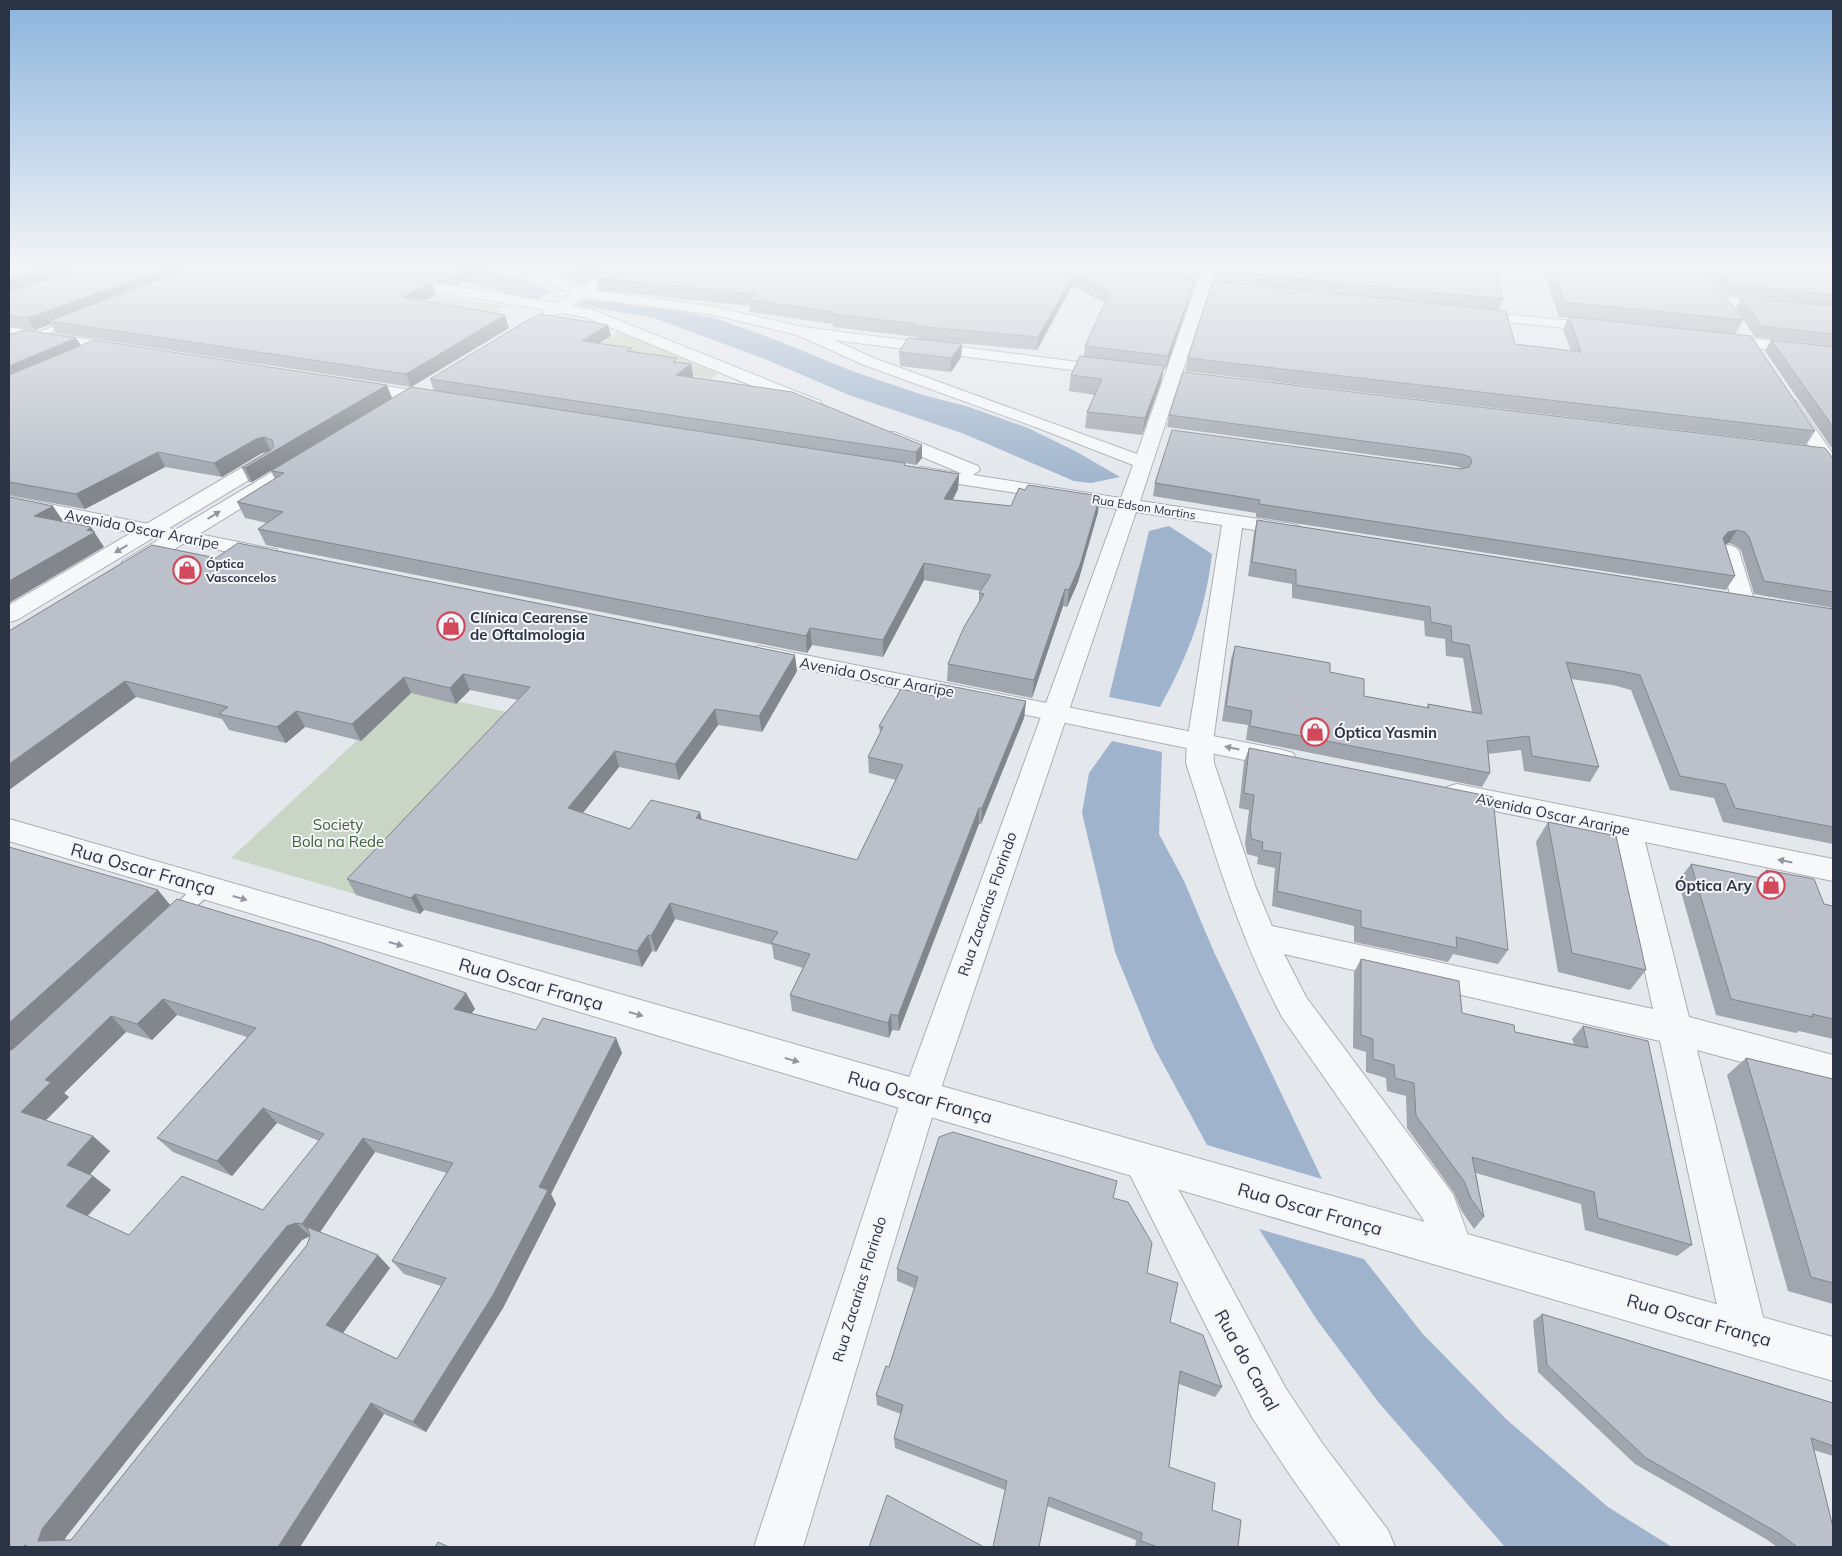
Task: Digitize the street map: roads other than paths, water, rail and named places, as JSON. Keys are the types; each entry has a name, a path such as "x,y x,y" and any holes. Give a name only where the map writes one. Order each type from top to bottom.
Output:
{"street":[{"path":"37,339 142,353"},
{"path":"654,339 828,411"},
{"path":"816,339 870,362 1044,424 1142,462"},
{"path":"855,339 1124,372"},
{"name":"Rua Zacarias Florindo","path":"778,1547 920,1098 1142,462 1163,435 1173,378 1185,339"},
{"path":"1708,339 1833,352"},
{"path":"1745,339 1758,359"},
{"path":"359,406 409,377"},
{"path":"388,410 438,380"},
{"path":"336,384 452,401"},
{"path":"1780,391 1830,459"},
{"path":"874,430 1012,486"},
{"path":"114,576 322,450"},
{"path":"9,615 285,451"},
{"path":"1804,452 1830,459"},
{"name":"Rua Edson Martins","path":"904,470 1311,533"},
{"name":"Avenida Oscar Araripe","path":"9,502 286,557"},
{"path":"1233,520 1200,742 1200,763 1240,888 1278,978 1294,1007 1439,1208 1453,1250"},
{"path":"1728,551 1742,600"},
{"name":"Avenida Oscar Araripe","path":"733,648 1307,764"},
{"name":"Avenida Oscar Araripe","path":"1434,790 1833,870"},
{"name":"Rua Oscar França","path":"9,830 920,1098 1833,1359"},
{"path":"1628,830 1745,1333"},
{"path":"1261,936 1675,1029 1833,1071"},
{"name":"Rua do Canal","path":"1142,1161 1269,1403 1306,1459 1371,1547"}],"lane":[{"path":"86,355 103,347"},
{"path":"161,928 205,888"}],"water":[{"path":"710,339 773,339 852,371 923,395 969,407 1028,428 1077,452 1120,477 1091,483 1074,481 962,433 849,395 765,359"},
{"path":"1169,526 1212,554 1205,595 1194,633 1160,707 1109,697 1149,531"},
{"path":"1112,741 1162,752 1159,834 1184,881 1214,952 1322,1179 1207,1145 1154,1047 1115,952 1082,813 1089,773"},
{"path":"1259,1229 1364,1259 1422,1333 1506,1419 1608,1507 1672,1547 1505,1547 1379,1403 1317,1320"}],"place":[{"name":"Óptica Vasconcelos","path":"187,570"},
{"name":"Clínica Cearense de Oftalmologia","path":"451,626"},
{"name":"Óptica Yasmin","path":"1315,732"},
{"name":"Óptica Ary","path":"1771,885"}],"park label":[{"name":"Society Bola na Rede","path":"338,832"}]}
